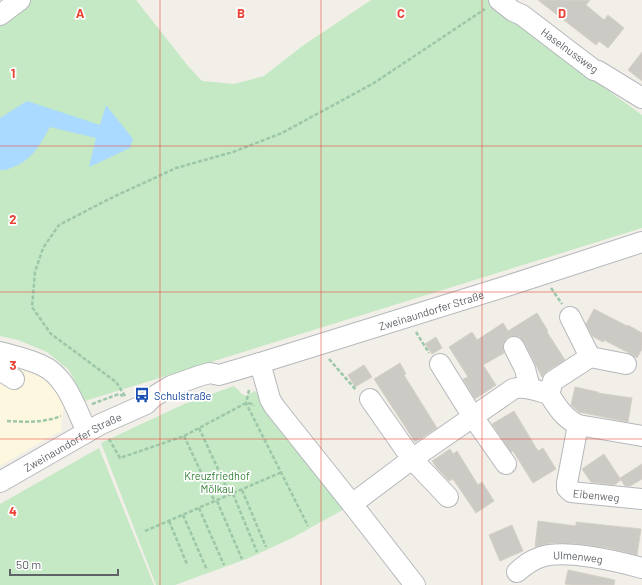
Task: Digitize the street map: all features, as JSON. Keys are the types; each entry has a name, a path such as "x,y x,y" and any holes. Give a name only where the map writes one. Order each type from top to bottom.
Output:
{"street":[{"path":"0,15 20,0"},
{"name":"Haselnussweg","path":"493,4 522,15 594,70 642,98"},
{"name":"Zweinaundorfer Straße","path":"0,482 101,424 146,404 157,404 181,396 212,382 219,375 642,242"},
{"path":"570,317 590,357"},
{"path":"514,347 525,369 530,388"},
{"path":"0,352 42,365 56,375 65,386 87,432"},
{"path":"549,394 553,381 590,357 626,364"},
{"path":"260,363 270,399 274,406 415,585"},
{"path":"440,364 473,417 506,464"},
{"path":"352,504 412,459 517,387 530,388 549,394 557,408 568,420 578,425 642,436"},
{"path":"370,399 412,459 448,497"},
{"name":"Eibenweg","path":"578,425 567,488 571,492 642,499"},
{"name":"Ulmenweg","path":"517,572 526,564 542,557 562,555 595,557 642,568"}],"path":[{"path":"122,391 116,382 51,334 32,306 35,272 43,248 59,226 109,199 176,168 233,152 282,133 374,83 493,4"},
{"path":"542,274 570,317"},
{"path":"415,331 436,363 440,364"},
{"path":"326,355 354,389 370,399"},
{"path":"89,405 119,394 125,397"},
{"path":"248,394 246,403 308,526"},
{"path":"106,435 120,458 184,436 246,403"},
{"path":"7,421 28,422 60,416"},
{"path":"198,428 232,495 257,552"},
{"path":"184,436 216,501 242,559"},
{"path":"145,532 282,472"},
{"path":"242,490 266,547"},
{"path":"199,508 224,565"},
{"path":"183,515 207,570"},
{"path":"169,521 187,564"}],"shaded area":[{"path":"0,360 33,371 54,383 64,403 61,431 0,466"}],"green space":[{"path":"30,0 136,0 188,66 202,81 234,84 264,76 301,47 371,0 490,0 642,115 642,228 85,401 69,370 47,352 18,340 0,336 0,23"},
{"name":"Kreuzfriedhof Mölkau","path":"234,386 246,396 255,391 348,507 292,538 249,558 175,585 156,585 101,443 184,404"},
{"path":"99,448 154,585 0,585 0,504"}],"water":[{"path":"27,101 100,125 106,105 133,139 130,148 89,167 96,138 50,127 37,148 29,157 18,165 0,170 0,118"}],"building":[{"path":"538,0 590,0 586,5 604,20 608,15 624,28 608,48 599,41 596,45"},
{"path":"642,52 642,81 628,70"},
{"path":"594,309 642,333 642,349 637,358 604,340 603,342 592,336 586,324"},
{"path":"537,313 565,360 547,371 542,377 520,337 509,337 505,340 503,346 504,353 483,365 496,385 475,399 463,379 468,377 449,347 472,332 477,340 503,323 508,331"},
{"path":"436,337 442,348 432,354 425,344"},
{"path":"400,363 406,374 404,375 437,428 415,442 374,379"},
{"path":"364,365 372,377 355,387 348,375"},
{"path":"575,387 598,393 632,398 628,422 579,412 571,405"},
{"path":"514,411 538,451 543,448 556,469 533,483 513,451 511,452 492,424"},
{"path":"450,449 453,454 457,451 478,485 482,482 494,501 476,513 453,479 449,481 432,461"},
{"path":"604,454 621,480 614,485 591,482 582,469"},
{"path":"642,464 642,479 630,486 625,486 620,478"},
{"path":"538,521 576,526 576,522 641,529 637,555 608,548 578,544 551,543 535,547"},
{"path":"512,525 523,551 500,561 489,535"},
{"path":"568,570 615,580 614,585 565,584"}],"place":[{"name":"Schulstraße","path":"142,395"}]}
